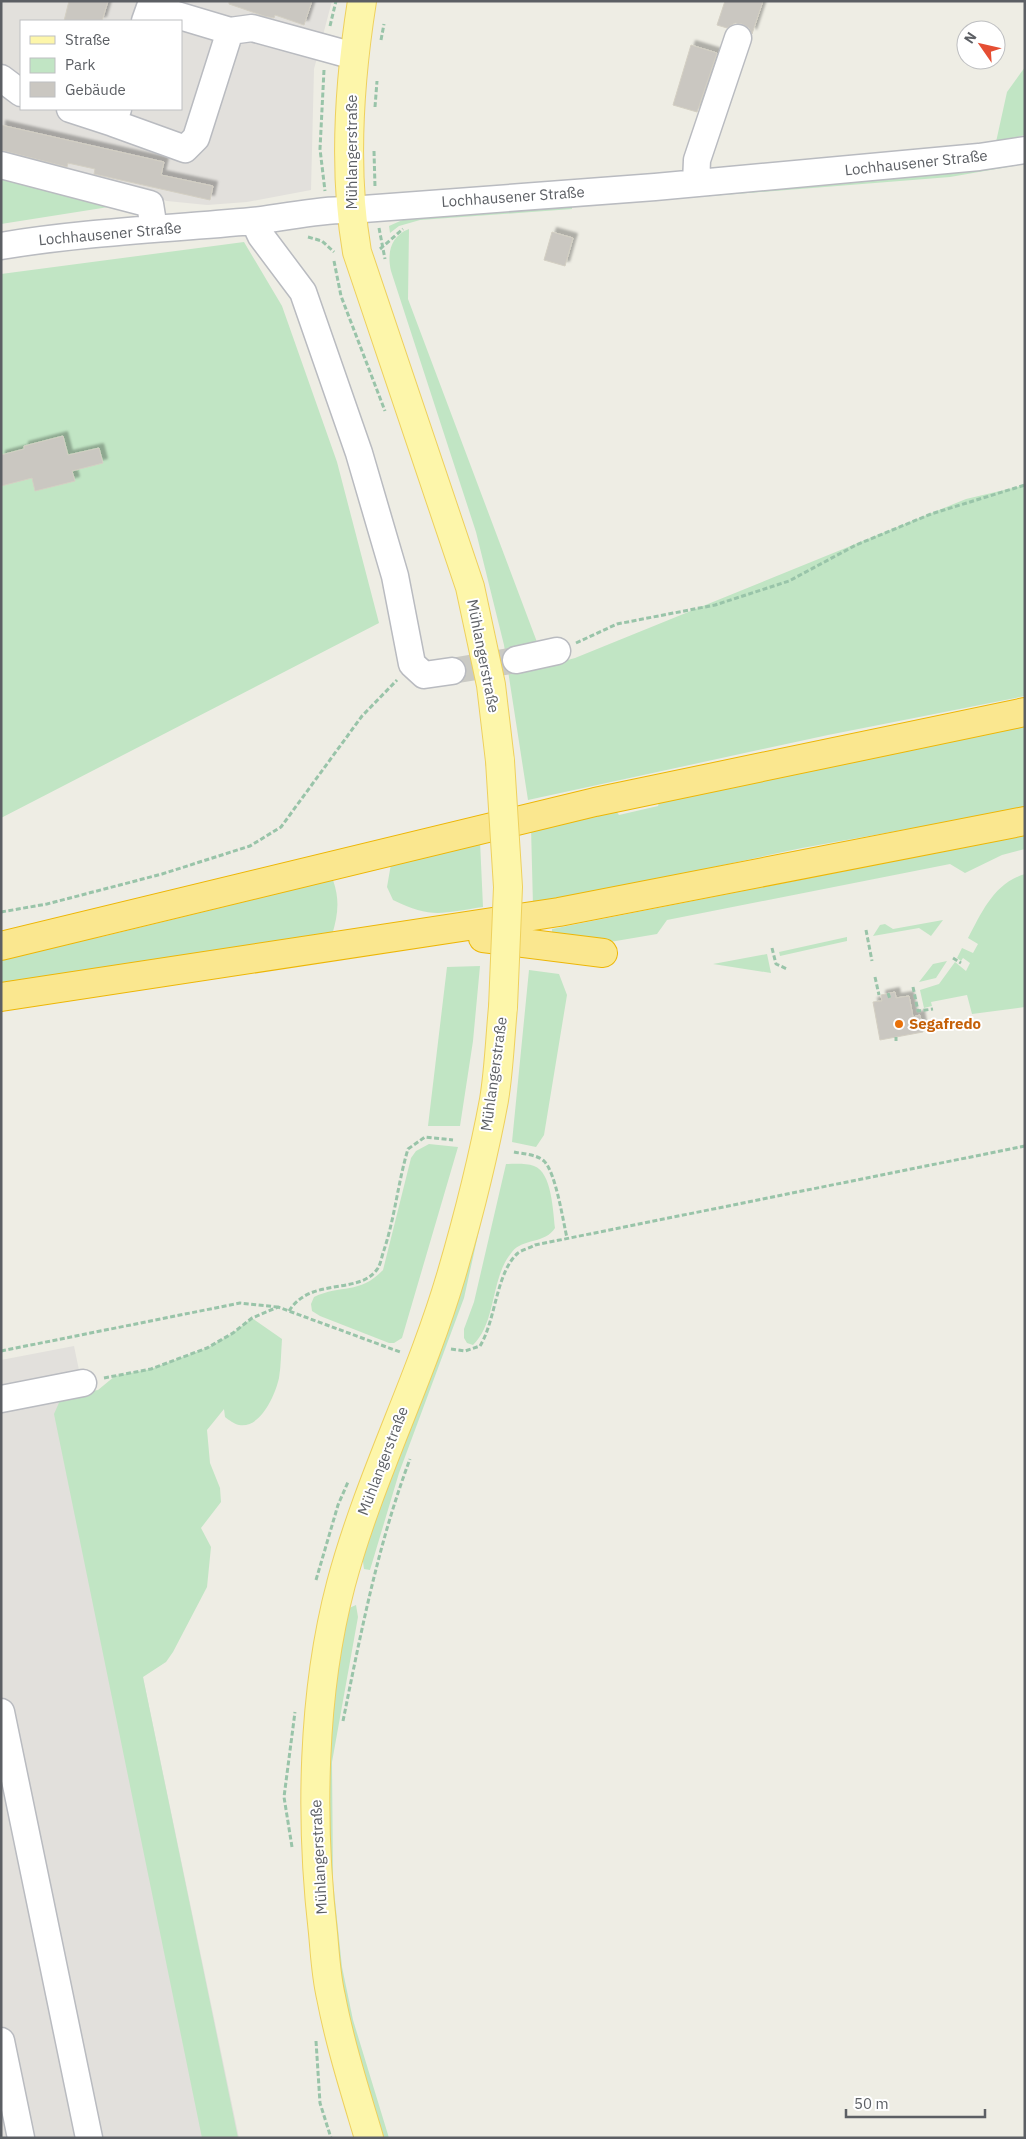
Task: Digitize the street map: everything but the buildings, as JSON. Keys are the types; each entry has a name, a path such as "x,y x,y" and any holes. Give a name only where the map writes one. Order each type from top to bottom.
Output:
{"highway":[{"path":"1,946 595,802 1025,712"},
{"path":"1,997 559,912 1025,821"},
{"path":"432,932 604,953"}],"main road":[{"name":"Mühlangerstraße","path":"362,1 354,56 350,140 351,209 360,261 470,587 491,685 500,761 508,887 503,1007 494,1097 478,1175 447,1286 364,1508 343,1577 330,1637 322,1698 317,1756 317,1880 330,1995 369,2138"}],"street":[{"path":"148,10 230,31 252,28 354,56"},
{"path":"77,110 116,116 185,149 196,138 230,31"},
{"path":"696,183 698,160 738,38"},
{"path":"1,78 20,92"},
{"name":"Lochhausener Straße","path":"1,246 42,239 254,221 351,209 696,183 979,158 1025,150"},
{"path":"1,165 150,204 154,229"},
{"path":"254,221 261,236 303,292 359,453 387,548 397,585 412,664 424,675 452,671"},
{"path":"516,660 557,652"},
{"path":"1,1399 83,1383"},
{"path":"1,1712 90,2138"},
{"path":"1,2041 21,2138"}],"path":[{"path":"336,1 322,79 320,149 351,209"},
{"path":"380,50 384,20"},
{"path":"375,108 377,78"},
{"path":"351,209 374,146"},
{"path":"331,244 341,296 387,417"},
{"path":"557,652 617,624 715,605 789,581 856,545 930,514 1025,485"},
{"path":"1,912 47,904 162,874 250,846 281,827 362,716 412,664"},
{"path":"866,930 872,961"},
{"path":"772,948 776,964 788,969"},
{"path":"953,958 961,963"},
{"path":"875,977 879,995"},
{"path":"913,987 918,1011"},
{"path":"888,992 890,999"},
{"path":"911,1009 918,1011 933,1009"},
{"path":"288,1311 296,1299 312,1291 359,1282 378,1268 388,1238 400,1173 408,1150 425,1137 453,1140"},
{"path":"448,1358 451,1348 465,1351 480,1346 489,1332 501,1283 518,1253 536,1245 1025,1146"},
{"path":"514,1152 533,1156 544,1161 551,1173 567,1238"},
{"path":"1,1351 240,1303 278,1307 400,1352 403,1343"},
{"path":"83,1383 151,1369 207,1348 233,1333 252,1318 278,1307"},
{"path":"342,1726 368,1596 398,1493 411,1457"}],"shaded area":[{"path":"1,1 332,1 314,69 311,190 247,202 207,205 167,201 1,159"},
{"path":"74,1346 239,2138 1,2138 1,1360"}],"green space":[{"path":"1025,67 1025,135 996,142 1007,92"},
{"path":"1025,157 1025,164 950,177 598,205 598,201"},
{"path":"1,176 115,206 1,224"},
{"path":"572,206 572,209 420,220 399,226 390,233 389,226 407,218"},
{"path":"409,229 408,299 546,666 575,658 966,499 1025,485 1025,696 828,735 528,800 504,645 476,532 391,271 389,258 391,246 398,236"},
{"path":"244,242 282,306 337,462 379,623 1,818 1,274"},
{"path":"1025,724 1025,808 802,848 533,906 531,827 614,808 619,815 658,806 660,799"},
{"path":"1025,835 1025,849 1002,855 965,873 950,864 667,920 657,934 604,943 552,937 552,929"},
{"path":"480,841 483,907 437,913 417,910 393,900 387,887 391,864"},
{"path":"1025,874 1025,1007 972,1014 967,995 931,1002 932,1006 924,1008 920,990 939,984 955,962 966,971 970,963 963,958 961,961 957,958 962,948 973,953 978,944 968,938 984,909 997,891 1005,884"},
{"path":"333,880 337,894 337,908 332,935 1,986 1,958 105,936"},
{"path":"943,920 931,936 919,928 873,936 880,925 885,924 893,929"},
{"path":"847,937 847,941 780,956 779,952"},
{"path":"767,954 771,973 713,964"},
{"path":"947,961 936,978 919,982 933,964"},
{"path":"480,966 473,1041 460,1126 428,1126 447,967"},
{"path":"529,970 559,974 567,995 544,1135 536,1147 512,1142"},
{"path":"429,1144 458,1147 402,1338 394,1343 389,1343 320,1316 312,1311 311,1304 314,1297 366,1283 383,1270 411,1158 416,1151"},
{"path":"494,1163 464,1298 399,1473 370,1570 364,1569 362,1554"},
{"path":"506,1164 534,1166 545,1176 552,1203 555,1228 546,1237 522,1245 512,1252 500,1274 486,1324 481,1335 473,1345 467,1343 464,1338 464,1329 474,1302"},
{"path":"252,1318 282,1339 280,1373 277,1385 270,1402 260,1417 254,1422 247,1425 235,1424 225,1417 224,1409 207,1430 210,1463 220,1488 221,1502 201,1528 211,1547 207,1587 166,1662 143,1677 238,2138 202,2138 54,1414 62,1396 98,1390 115,1376 151,1369 207,1348 233,1333"},
{"path":"356,1605 358,1617 332,1762 333,1881 342,1967 353,2020 389,2138 381,2138 347,2021 327,1884 331,1693 347,1609"}],"tunnel":[{"path":"452,671 516,660"}],"place":[{"name":"Segafredo","path":"899,1024"}]}
